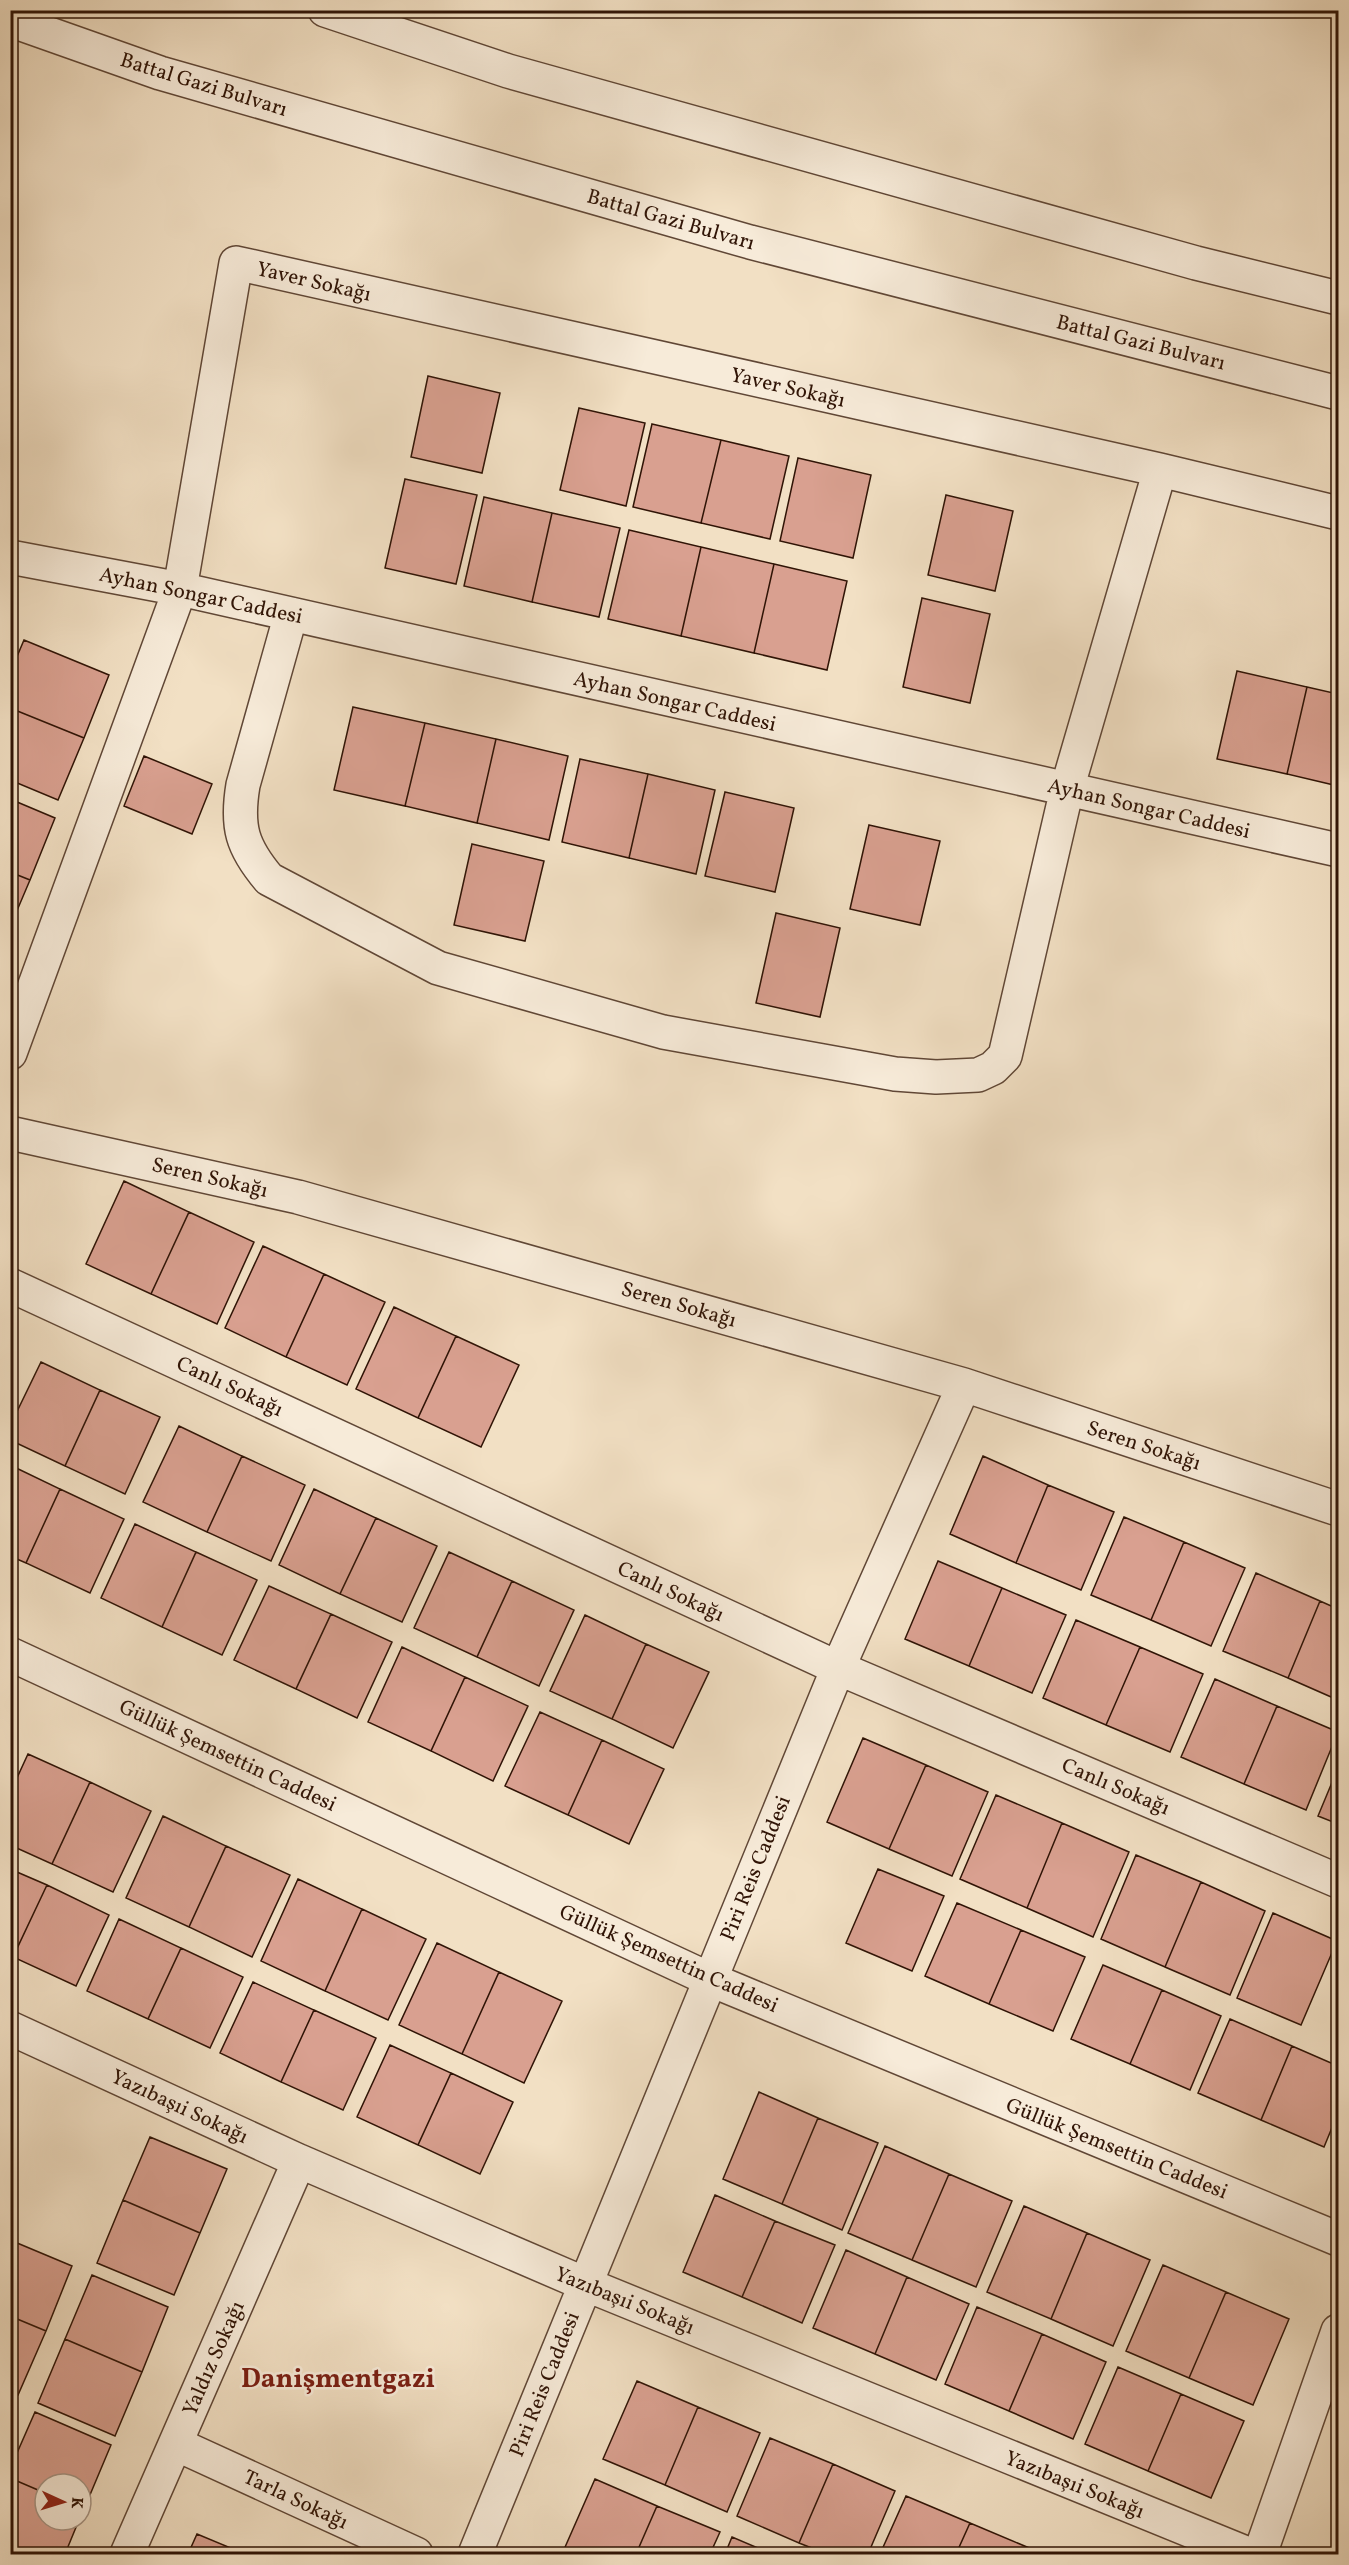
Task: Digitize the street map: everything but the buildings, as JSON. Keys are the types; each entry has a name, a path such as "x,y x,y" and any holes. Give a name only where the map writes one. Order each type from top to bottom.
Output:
{"street":[{"path":"325,10 508,71 1196,263 1338,298"},
{"name":"Battal Gazi Bulvarı","path":"10,20 160,73 750,242 1338,393"},
{"name":"Yaver Sokağı","path":"180,589 236,264 1160,470 1338,513"},
{"path":"291,614 243,785 239,810 242,836 252,859 269,879 438,968 663,1032 894,1074 936,1077 978,1075 993,1068 1005,1056 1067,789 1160,470"},
{"name":"Ayhan Songar Caddesi","path":"10,557 180,589 1338,850"},
{"path":"10,1053 180,589"},
{"name":"Seren Sokağı","path":"10,1132 298,1197 964,1385 1338,1509"},
{"name":"Canlı Sokağı","path":"11,1286 838,1668 1338,1881"},
{"name":"Piri Reis Caddesi","path":"476,2554 838,1668 964,1385"},
{"name":"Güllük Şemsettin Caddesi","path":"10,1654 709,1979 1338,2239"},
{"name":"Yazıbaşıi Sokağı","path":"13,2038 585,2284 1248,2554"},
{"name":"Yaldız Sokağı","path":"127,2554 299,2161"},
{"path":"1260,2554 1338,2331"},
{"name":"Tarla Sokağı","path":"176,2444 416,2554"}],"district":[{"name":"Danişmentgazi","path":"338,2378"}]}
